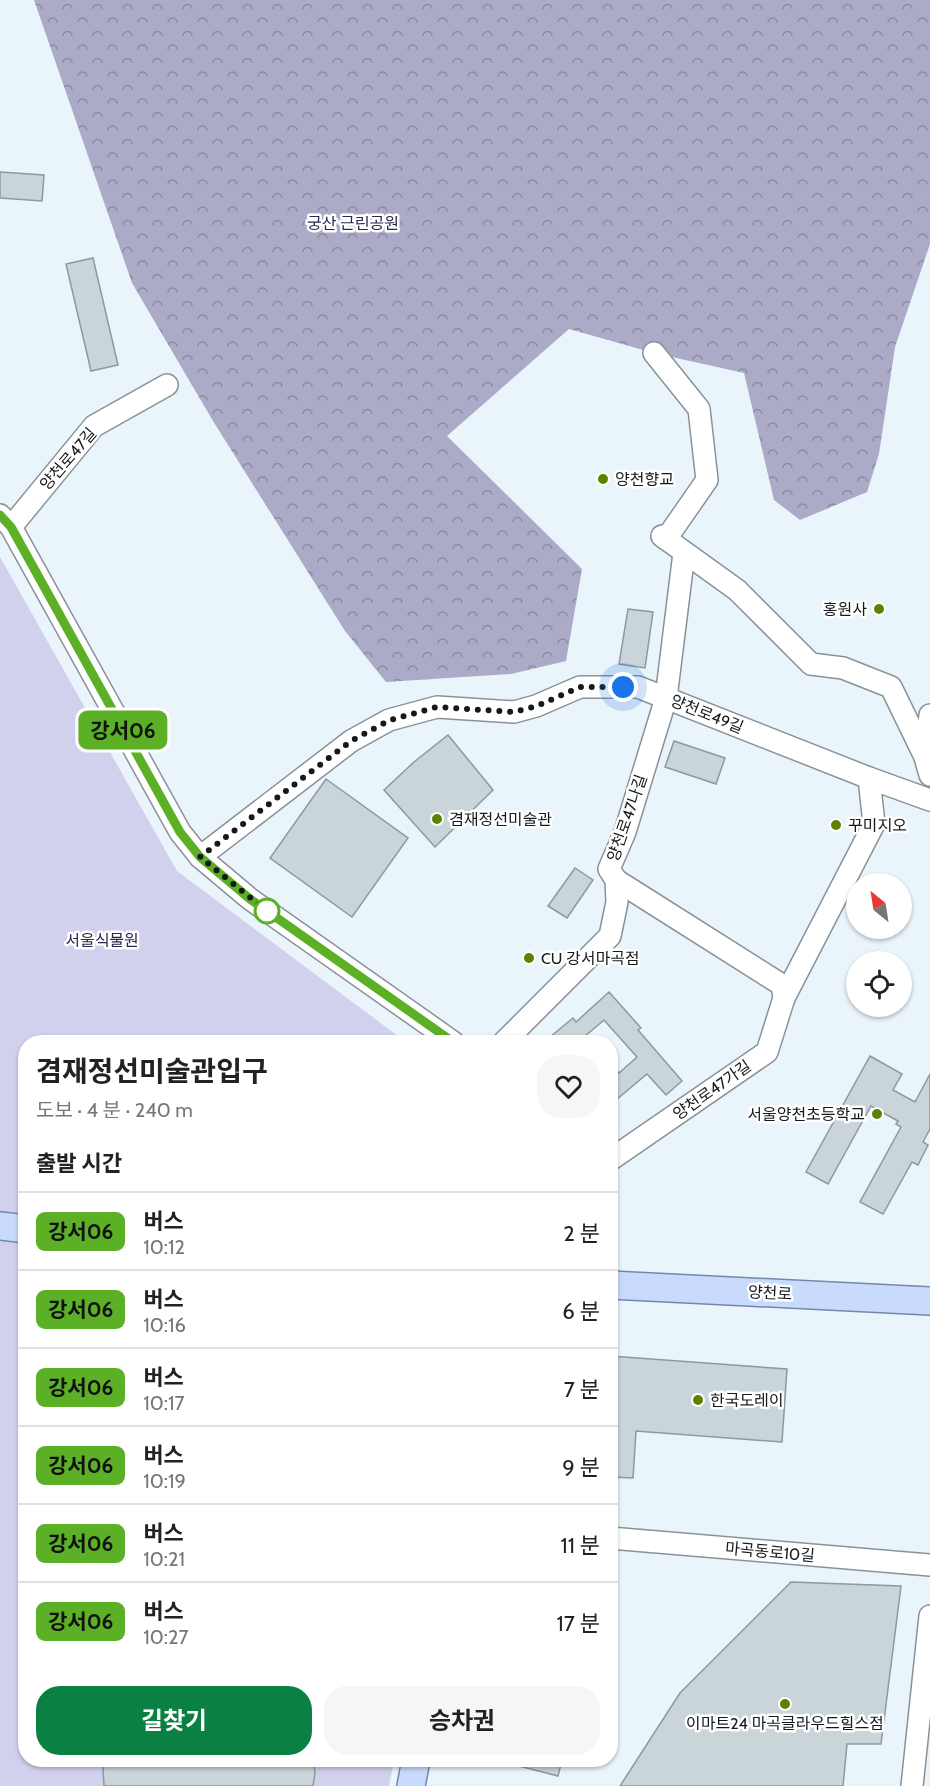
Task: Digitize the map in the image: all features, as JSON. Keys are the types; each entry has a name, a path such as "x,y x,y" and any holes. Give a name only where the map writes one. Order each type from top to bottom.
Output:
{"main road":[{"path":"0,1226 18,1228"},
{"name":"양천로","path":"618,1285 930,1301"},
{"path":"411,1786 415,1767"}],"street":[{"path":"654,353 699,409 707,480 664,538 737,590 811,664 843,668 891,687 927,766"},
{"name":"양천로47길","path":"167,385 94,426 5,521 180,832 200,857 250,899 443,1035"},
{"name":"양천로47나길","path":"511,1035 610,936 617,902 616,880 609,869 625,832 666,698 684,553"},
{"name":"양천로49길","path":"200,857 351,741 390,720 437,707 514,712 537,706 580,687 638,687 930,800"},
{"path":"927,766 930,715"},
{"name":"양천로47가길","path":"618,1154 767,1052 784,998 874,824 869,778"},
{"path":"616,880 782,985 784,998"},
{"name":"마곡동로10길","path":"618,1539 930,1565"},
{"path":"912,1786 930,1616"}],"green space":[{"name":"궁산 근린공원","path":"34,0 930,0 930,244 895,347 879,454 867,492 800,520 774,500 744,373 654,353 569,329 447,436 582,569 566,661 511,674 386,682 345,631 213,421 132,283"},
{"name":"서울식물원","path":"0,557 177,871 397,1035 18,1035 18,1767 393,1767 389,1786 0,1786"}],"building":[{"path":"0,172 44,175 42,201 0,198"},
{"path":"93,258 118,365 91,371 66,264"},
{"path":"628,609 653,612 645,668 619,664"},
{"name":"겸재정선미술관","path":"448,735 493,790 435,847 384,790"},
{"path":"674,741 725,758 716,784 665,767"},
{"path":"326,779 408,838 352,917 270,858"},
{"path":"575,868 593,880 567,918 548,906"},
{"path":"609,992 641,1028 638,1030 682,1081 666,1095 647,1074 618,1098 618,1072 637,1057 604,1020 586,1035 552,1035 573,1018 576,1022"},
{"path":"870,1056 902,1074 893,1090 915,1102 930,1074 930,1129 923,1142 928,1145 918,1165 912,1162 883,1214 860,1202 901,1127 896,1124 898,1121 871,1106 828,1184 806,1172"},
{"name":"한국도레이","path":"618,1357 787,1369 782,1442 636,1431 633,1478 618,1477"},
{"path":"791,1582 901,1586 881,1744 847,1744 843,1786 620,1786 680,1693"},
{"path":"314,1767 315,1773 313,1786 104,1786 103,1768"},
{"path":"523,1767 560,1767 558,1776"}],"bus line":[{"name":"강서06","path":"0,515 11,527 180,832 200,857 250,899 443,1035"}],"place":[{"name":"양천향교","path":"603,479"},
{"name":"홍원사","path":"879,609"},
{"name":"겸재정선미술관","path":"437,819"},
{"name":"꾸미지오","path":"836,825"},
{"name":"CU 강서마곡점","path":"529,958"},
{"name":"서울양천초등학교","path":"877,1114"},
{"name":"한국도레이","path":"698,1400"},
{"name":"이마트24 마곡클라우드힐스점","path":"785,1704"}],"route":[{"path":"267,911 200,857 351,741 390,720 437,707 514,712 537,706 580,687 623,687"}]}
